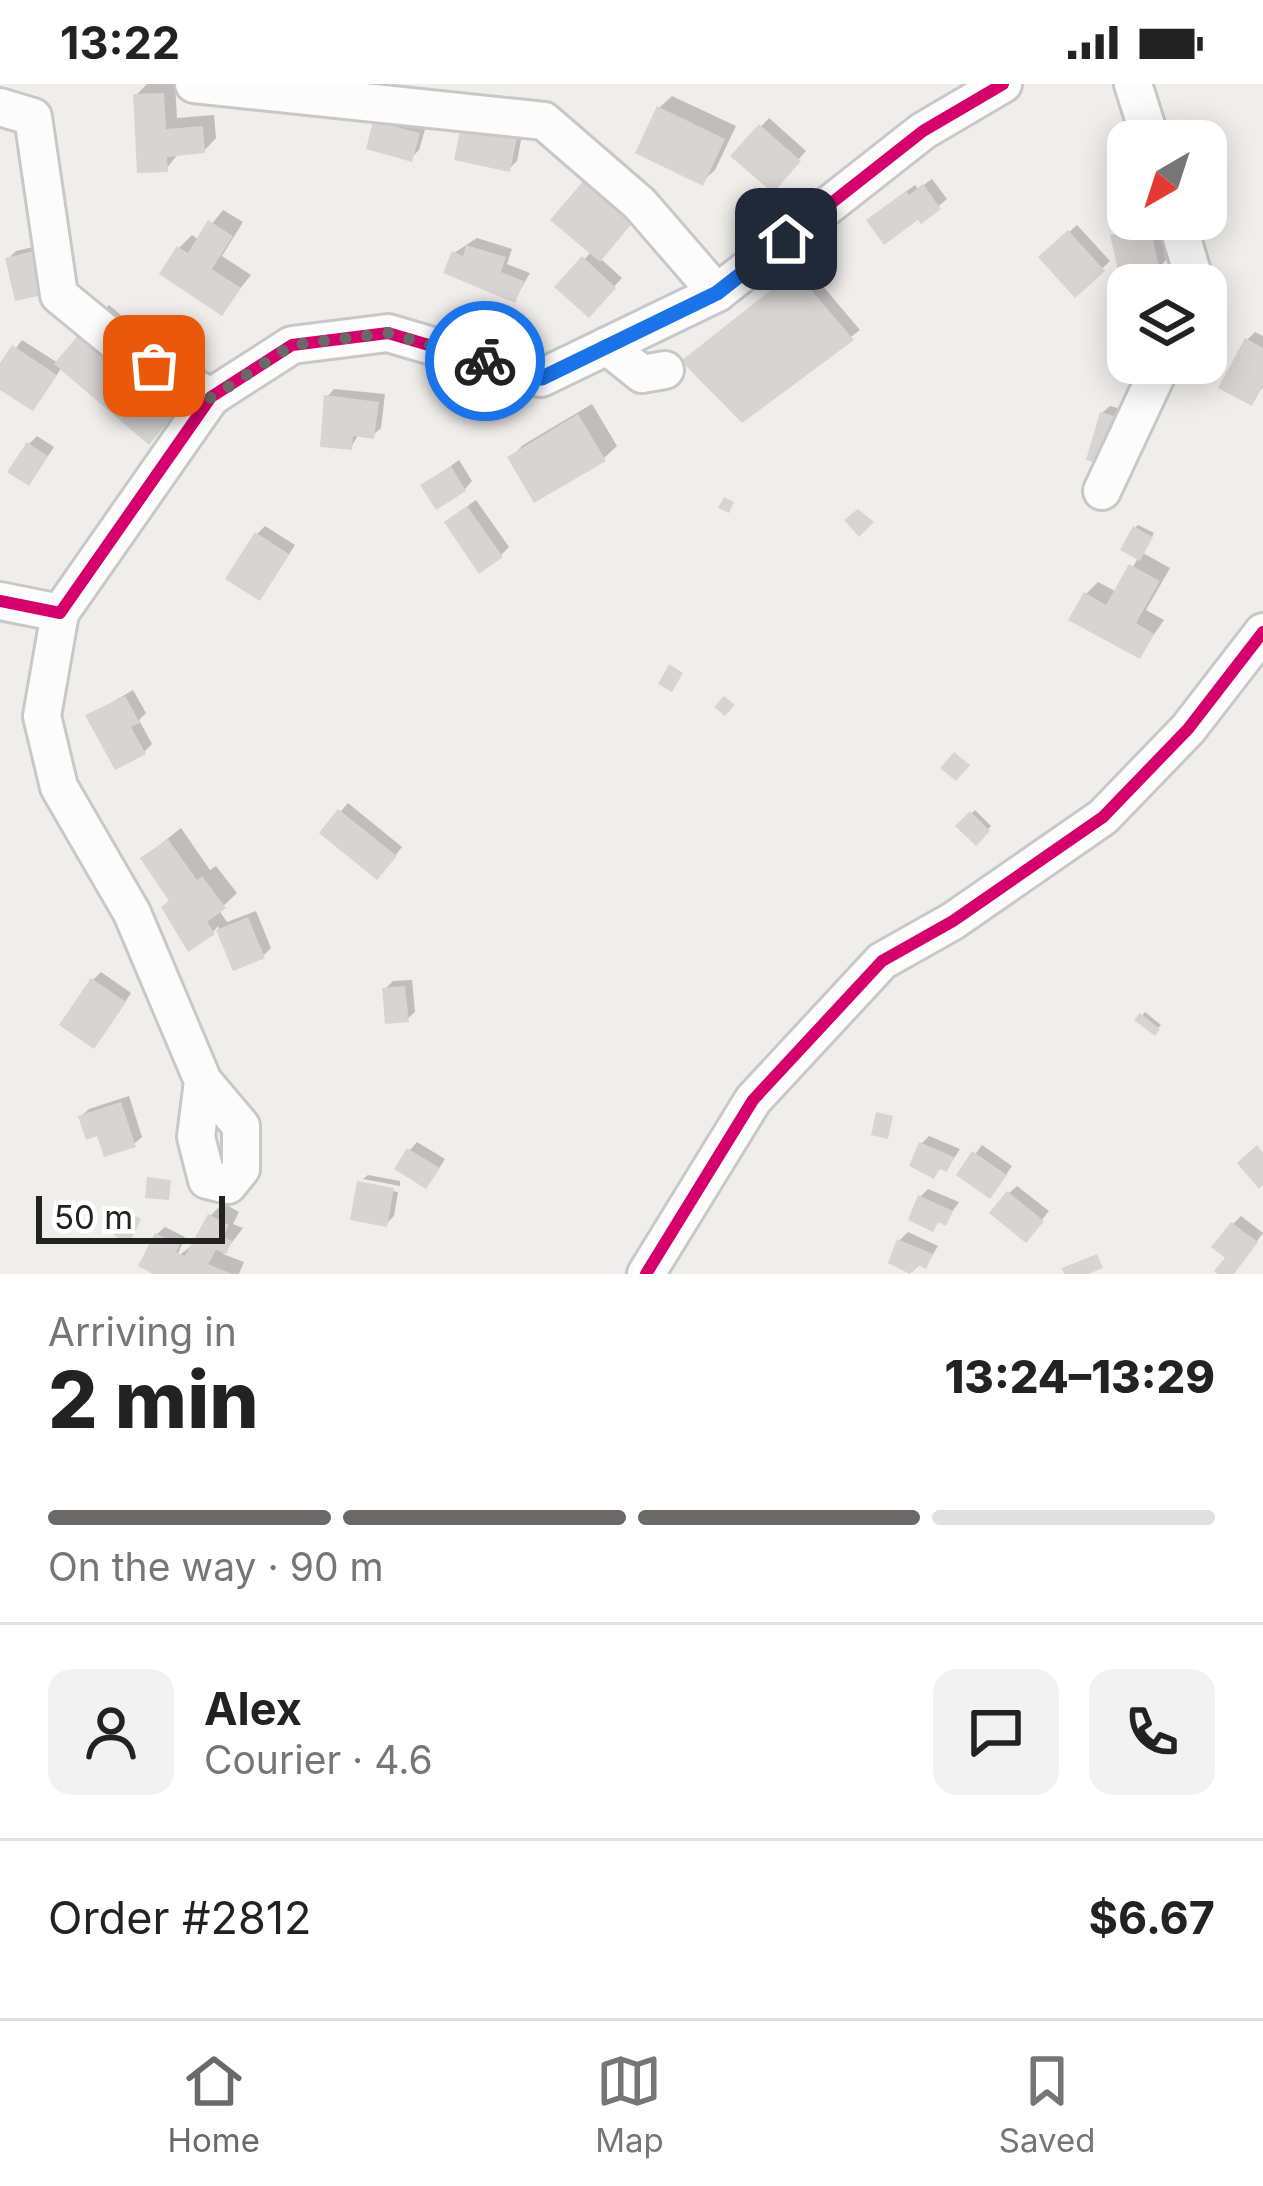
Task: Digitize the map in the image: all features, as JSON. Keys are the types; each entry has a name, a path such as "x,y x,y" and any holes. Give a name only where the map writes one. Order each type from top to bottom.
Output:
{"street":[{"path":"194,84 544,121 640,204 717,293"},
{"path":"203,1082 132,913 59,787 42,716 60,613 211,398 292,345 388,333 542,378 717,293 923,130 1003,84"},
{"path":"1133,84 1144,120"},
{"path":"0,107 33,117 59,295 126,350 211,398"},
{"path":"607,346 642,374 664,370"},
{"path":"1102,490 1152,384"},
{"path":"0,601 60,613"},
{"path":"646,1274 753,1100 882,962 953,921 1102,818 1188,729 1263,632"}],"building":[{"path":"164,93 166,129 203,126 205,153 167,157 168,172 137,173 133,94"},
{"path":"657,106 725,139 703,186 635,153"},
{"path":"464,111 520,122 510,172 454,160"},
{"path":"373,121 420,133 412,162 366,149"},
{"path":"759,124 801,161 773,193 730,156"},
{"path":"585,179 634,221 600,262 550,220"},
{"path":"923,184 941,209 884,245 866,220"},
{"path":"208,220 233,236 212,269 241,288 222,316 159,274 177,246 188,253"},
{"path":"1068,230 1105,271 1075,298 1038,257"},
{"path":"1111,240 1153,240 1158,264 1117,264"},
{"path":"466,245 506,257 501,272 524,281 515,303 443,273 452,251 463,256"},
{"path":"47,248 57,292 15,301 5,258"},
{"path":"582,256 616,288 589,318 554,287"},
{"path":"795,271 854,340 742,423 681,361"},
{"path":"95,315 190,395 149,445 54,364"},
{"path":"1245,338 1263,348 1263,385 1252,406 1218,388 1227,384 1227,371"},
{"path":"12,345 57,375 33,411 0,390 0,363"},
{"path":"324,395 379,402 374,439 353,436 352,450 320,447"},
{"path":"1100,412 1135,422 1121,470 1086,460"},
{"path":"578,414 606,461 534,503 507,457"},
{"path":"27,442 48,456 29,486 7,472"},
{"path":"451,466 466,491 436,510 420,485"},
{"path":"724,497 734,502 729,513 718,508"},
{"path":"467,506 503,557 479,574 444,522"},
{"path":"858,509 874,522 859,537 844,520"},
{"path":"1133,526 1153,537 1140,561 1120,550"},
{"path":"255,532 289,554 260,601 225,579"},
{"path":"1129,564 1160,581 1136,623 1154,634 1140,659 1068,620 1084,592 1106,605"},
{"path":"669,664 683,673 672,692 658,684"},
{"path":"125,696 140,723 131,727 146,754 115,770 85,715"},
{"path":"724,696 735,705 725,716 714,707"},
{"path":"954,752 970,765 956,781 940,768"},
{"path":"338,809 397,856 377,880 319,833"},
{"path":"970,811 990,831 976,846 955,826"},
{"path":"168,839 197,880 202,876 226,908 207,922 215,934 188,952 161,907 169,901 140,858"},
{"path":"248,917 265,958 233,971 216,930"},
{"path":"91,978 126,1002 94,1049 59,1025"},
{"path":"405,986 409,1022 385,1024 382,988"},
{"path":"1140,1013 1160,1029 1155,1036 1134,1020"},
{"path":"121,1102 136,1147 104,1157 97,1136 86,1140 78,1116"},
{"path":"876,1112 893,1116 888,1139 871,1135"},
{"path":"919,1142 954,1157 947,1172 939,1169 934,1179 909,1166"},
{"path":"1257,1145 1263,1153 1259,1189 1237,1163"},
{"path":"407,1148 440,1168 426,1189 394,1169"},
{"path":"972,1151 1007,1175 990,1199 956,1175"},
{"path":"147,1177 171,1180 169,1200 145,1198"},
{"path":"357,1181 394,1188 387,1227 350,1220"},
{"path":"1007,1191 1044,1221 1026,1243 989,1213"},
{"path":"918,1195 953,1211 946,1226 938,1222 933,1232 908,1220"},
{"path":"126,1211 141,1219 129,1244 113,1235"},
{"path":"208,1214 229,1225 223,1237 232,1241 226,1254 216,1250 208,1264 232,1274 153,1274 138,1266 155,1233 180,1245 176,1252 185,1256"},
{"path":"1231,1222 1258,1242 1234,1274 1218,1274 1214,1271 1225,1258 1211,1247"},
{"path":"897,1239 933,1254 926,1269 918,1265 910,1274 888,1263"},
{"path":"1097,1254 1103,1268 1088,1274 1064,1274 1062,1268"}],"cycle path":[{"path":"0,601 60,613 211,397 292,345 388,333 541,378 717,293 923,131 1003,84"},
{"path":"646,1274 753,1100 882,961 953,921 1103,817 1188,729 1263,632"}],"way so far":[{"path":"154,366 211,398 292,345 388,333 485,361"}],"route":[{"path":"485,361 542,378 717,293 786,239"}]}
